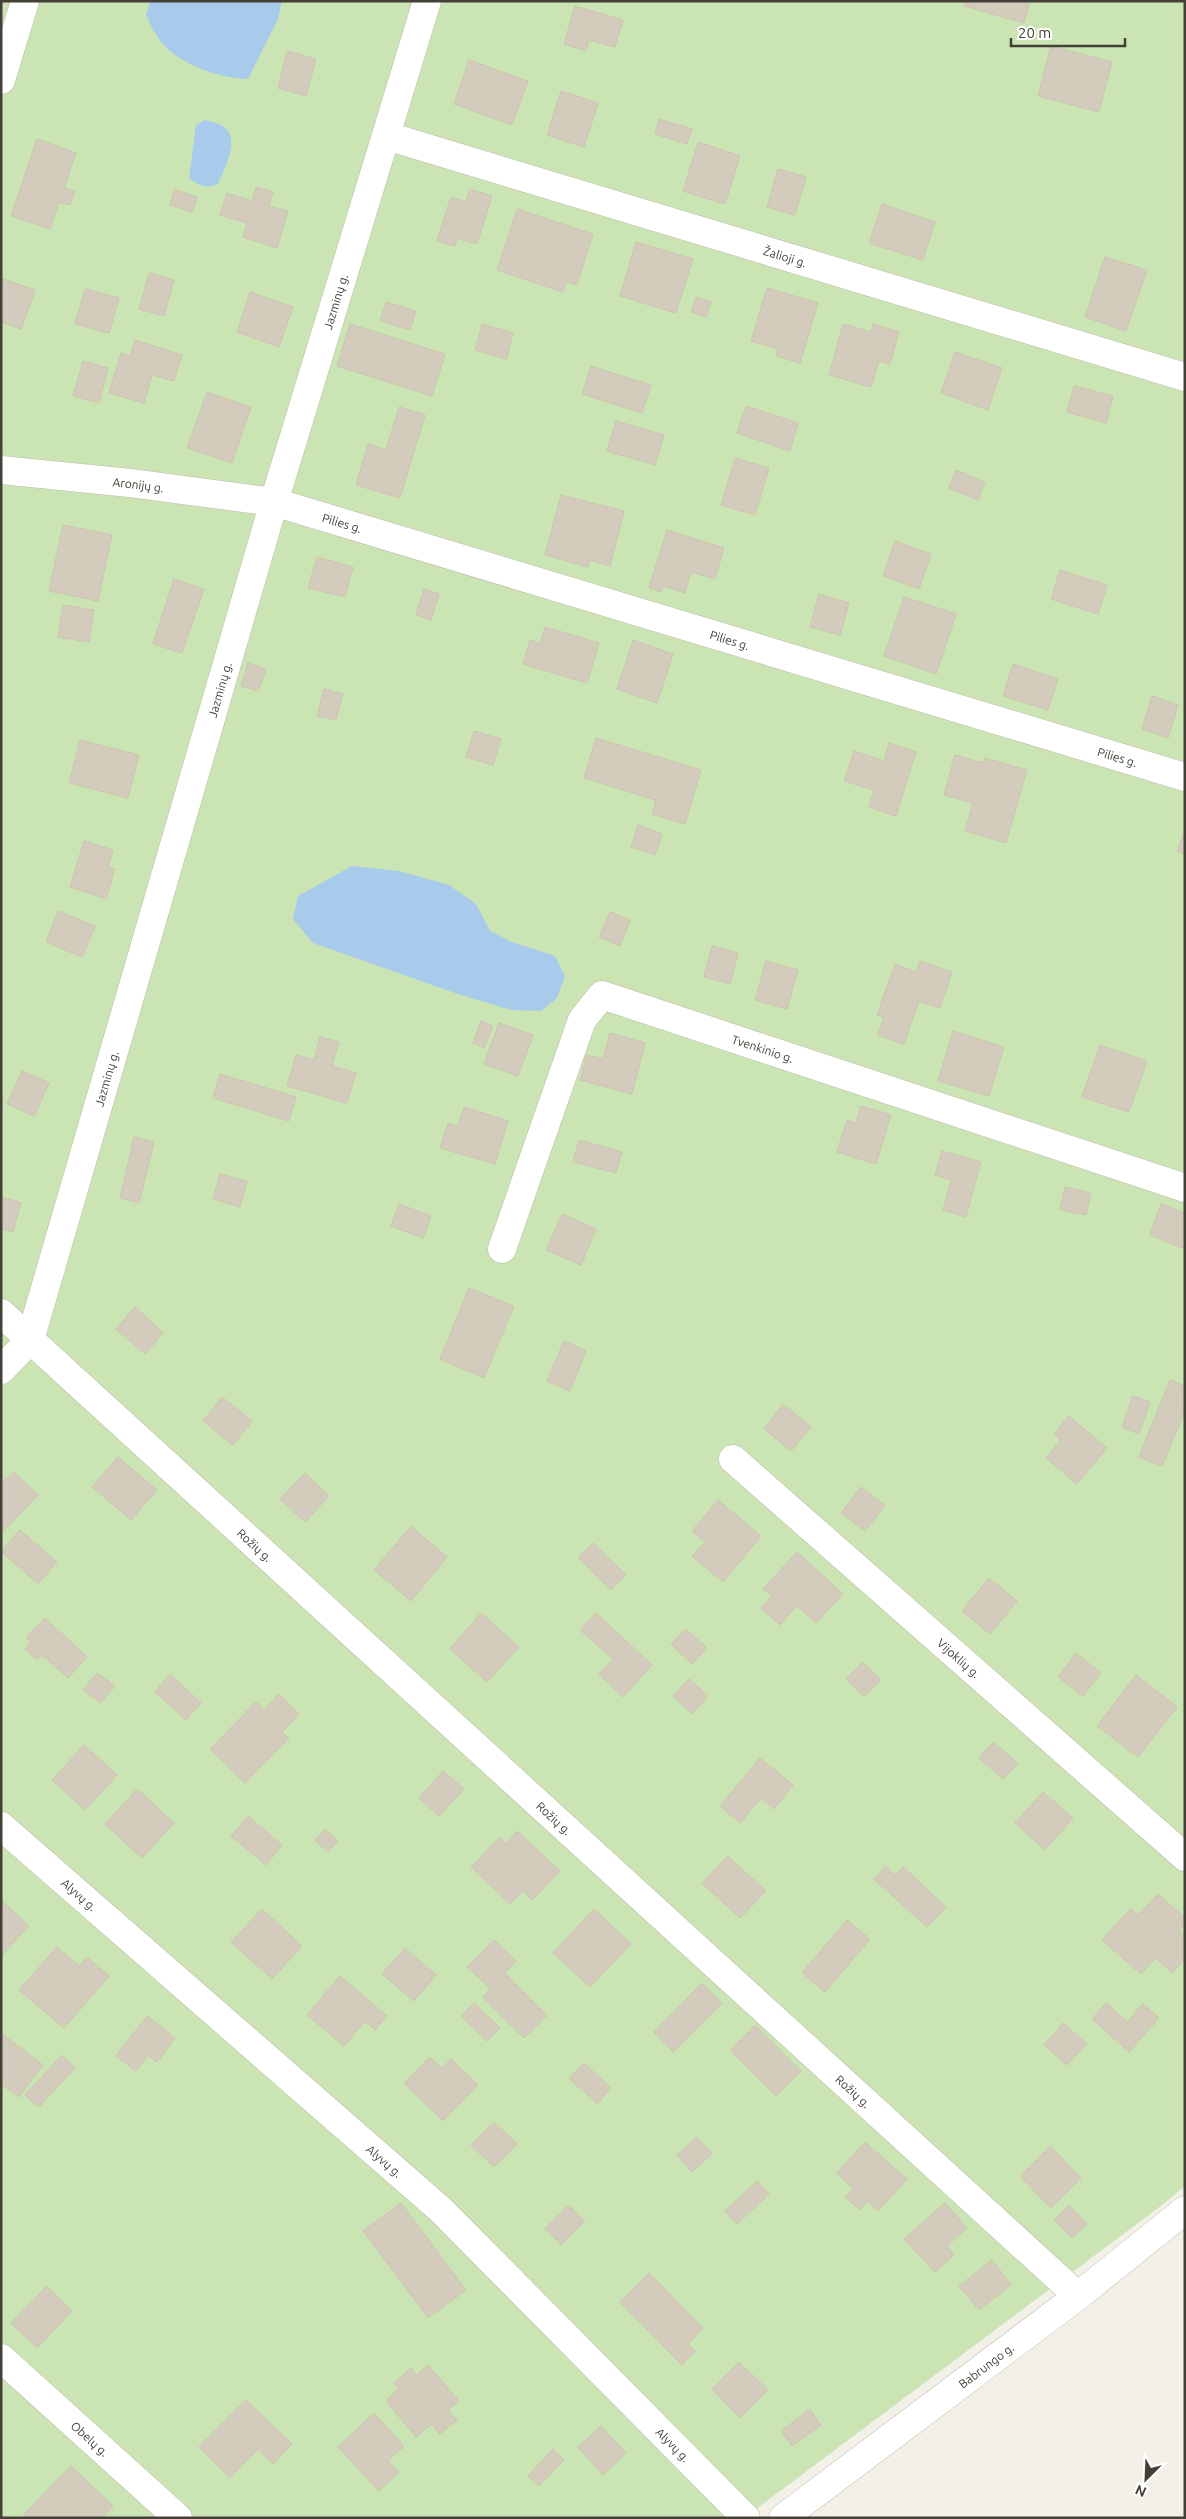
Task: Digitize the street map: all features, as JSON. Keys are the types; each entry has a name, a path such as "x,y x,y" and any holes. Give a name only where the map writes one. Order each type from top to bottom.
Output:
{"street":[{"path":"1,80 25,1"},
{"name":"Jazminų g.","path":"1,1370 30,1340 274,502 427,1"},
{"name":"Žalioji g.","path":"387,136 1185,377"},
{"name":"Aronijų g.","path":"1,470 130,483 274,502"},
{"name":"Pilies g.","path":"274,502 1185,777"},
{"name":"Tvenkinio g.","path":"502,1249 582,1020 602,995 1185,1188"},
{"name":"Rožių g.","path":"1,1313 1078,2296"},
{"name":"Vijoklių g.","path":"733,1459 1183,1850"},
{"name":"Alyvų g.","path":"1,1826 442,2210 746,2518"},
{"name":"Babrungo g.","path":"783,2518 1078,2296 1185,2210"},
{"name":"Obelų g.","path":"1,2358 178,2518"}],"green space":[{"path":"1,1 1185,1 1185,2186 744,2518 1,2518"}],"water":[{"path":"150,1 282,1 278,19 248,79 212,73 187,62 166,48 146,15"},
{"path":"205,120 222,126 229,133 231,139 230,155 218,184 210,186 199,185 189,178 196,125"},
{"path":"352,866 399,871 449,885 476,904 490,931 512,942 555,956 565,976 557,998 541,1011 511,1010 458,994 313,943 293,919 298,896"}],"building":[{"path":"966,1 1030,1 1024,23 964,6"},
{"path":"575,6 623,20 615,47 589,40 586,51 564,44"},
{"path":"1051,46 1112,62 1099,112 1038,96"},
{"path":"287,51 316,59 306,96 278,88"},
{"path":"469,60 528,81 512,125 454,104"},
{"path":"561,91 598,103 584,147 547,135"},
{"path":"659,119 692,129 687,144 655,134"},
{"path":"37,139 76,153 64,188 75,191 70,205 59,202 50,229 11,216"},
{"path":"698,142 740,156 725,204 683,191"},
{"path":"778,169 806,177 795,215 767,207"},
{"path":"256,187 273,192 269,206 288,211 277,248 243,237 247,223 220,215 227,193 252,201"},
{"path":"174,189 197,197 192,212 170,205"},
{"path":"470,189 492,196 477,244 457,238 455,246 437,241 451,197 466,202"},
{"path":"882,204 935,222 923,260 869,243"},
{"path":"517,209 593,234 577,285 566,282 563,292 497,270"},
{"path":"636,242 693,259 676,313 620,296"},
{"path":"1105,257 1147,270 1126,331 1085,317"},
{"path":"149,273 174,280 164,316 139,309"},
{"path":"1,278 35,290 21,329 1,322"},
{"path":"767,288 818,303 800,363 776,356 778,349 751,341"},
{"path":"85,289 119,298 109,333 75,324"},
{"path":"250,292 293,307 279,347 237,332"},
{"path":"696,297 711,302 706,317 691,312"},
{"path":"386,302 416,311 410,330 380,321"},
{"path":"350,324 445,354 432,396 337,366"},
{"path":"482,324 513,333 507,359 475,350"},
{"path":"843,324 871,332 873,324 899,332 890,364 879,361 871,387 829,375"},
{"path":"135,340 182,355 174,381 152,375 144,403 109,393 121,353 130,356"},
{"path":"955,352 1002,368 988,410 941,393"},
{"path":"83,361 108,368 99,403 73,396"},
{"path":"591,366 651,385 642,413 582,394"},
{"path":"1074,386 1113,396 1106,423 1067,412"},
{"path":"207,392 251,407 232,463 187,448"},
{"path":"746,406 798,423 790,451 737,433"},
{"path":"399,407 425,415 400,498 356,485 368,444 386,450"},
{"path":"616,421 664,435 655,465 607,451"},
{"path":"735,458 769,468 755,515 721,505"},
{"path":"956,470 985,482 978,500 949,488"},
{"path":"561,495 624,511 610,566 590,560 588,567 545,555"},
{"path":"63,525 112,535 98,601 49,591"},
{"path":"667,530 724,548 715,579 691,572 685,593 663,586 661,592 649,588"},
{"path":"895,541 931,554 919,589 883,576"},
{"path":"317,557 353,567 345,597 308,588"},
{"path":"1060,570 1107,585 1098,614 1051,599"},
{"path":"174,579 204,589 182,653 153,644"},
{"path":"424,589 439,594 431,620 416,615"},
{"path":"819,594 849,603 840,635 810,627"},
{"path":"904,597 956,614 936,674 884,656"},
{"path":"63,605 94,610 89,642 58,637"},
{"path":"545,627 599,643 587,683 523,664 530,640 540,644"},
{"path":"633,640 673,654 657,703 617,689"},
{"path":"248,663 266,669 258,691 241,686"},
{"path":"1013,664 1058,679 1048,710 1003,696"},
{"path":"324,689 343,694 336,720 317,716"},
{"path":"1152,696 1178,705 1168,738 1142,729"},
{"path":"474,731 501,739 493,765 466,757"},
{"path":"596,738 701,770 685,824 652,814 656,800 584,778"},
{"path":"80,740 139,755 128,798 69,783"},
{"path":"889,743 916,752 896,816 869,807 874,790 844,781 854,751 884,761"},
{"path":"955,755 983,763 985,758 1027,770 1006,843 965,831 973,803 944,795"},
{"path":"638,825 662,834 655,855 631,847"},
{"path":"1185,830 1185,854 1177,851"},
{"path":"84,841 113,850 108,867 115,869 106,899 70,887"},
{"path":"58,911 95,926 82,957 46,942"},
{"path":"610,912 630,920 620,946 599,937"},
{"path":"712,946 738,953 730,984 704,977"},
{"path":"766,961 798,970 787,1009 755,1000"},
{"path":"920,961 952,972 940,1008 919,1001 904,1044 877,1035 884,1017 877,1015 895,964 916,972"},
{"path":"481,1021 493,1026 484,1048 473,1043"},
{"path":"499,1023 533,1035 518,1076 484,1064"},
{"path":"953,1031 1004,1047 989,1096 938,1081"},
{"path":"610,1033 645,1043 632,1094 580,1080 587,1055 603,1059"},
{"path":"320,1037 339,1042 332,1066 356,1073 347,1103 287,1086 296,1055 314,1060"},
{"path":"1100,1045 1147,1061 1129,1112 1082,1097"},
{"path":"22,1071 49,1083 34,1116 7,1104"},
{"path":"220,1074 296,1097 289,1121 213,1098"},
{"path":"861,1106 891,1115 876,1164 837,1152 847,1120 856,1123"},
{"path":"464,1107 508,1121 495,1164 440,1148 448,1123 458,1126"},
{"path":"134,1137 154,1142 139,1203 120,1198"},
{"path":"579,1140 622,1152 616,1173 573,1162"},
{"path":"942,1151 981,1162 966,1217 943,1210 951,1180 935,1175"},
{"path":"220,1174 247,1181 240,1207 213,1199"},
{"path":"1065,1187 1091,1193 1086,1215 1060,1210"},
{"path":"1,1197 21,1203 13,1232 1,1229"},
{"path":"399,1204 431,1216 423,1238 391,1226"},
{"path":"1161,1204 1185,1213 1185,1249 1150,1235"},
{"path":"562,1214 596,1229 581,1265 546,1250"},
{"path":"469,1288 514,1306 484,1378 440,1359"},
{"path":"135,1307 163,1333 145,1354 116,1329"},
{"path":"564,1341 586,1351 570,1391 547,1381"},
{"path":"1170,1380 1185,1386 1185,1411 1162,1466 1139,1457"},
{"path":"1133,1396 1150,1402 1139,1434 1122,1427"},
{"path":"222,1397 252,1421 233,1445 203,1421"},
{"path":"783,1404 811,1427 791,1451 764,1429"},
{"path":"1069,1416 1107,1448 1077,1484 1046,1458 1061,1440 1054,1434"},
{"path":"118,1457 157,1490 131,1520 92,1487"},
{"path":"14,1472 38,1495 1,1534 1,1484"},
{"path":"305,1473 329,1496 305,1522 280,1499"},
{"path":"861,1487 885,1505 865,1531 841,1513"},
{"path":"718,1500 761,1536 723,1582 692,1556 705,1542 692,1531"},
{"path":"411,1526 447,1557 411,1601 374,1570"},
{"path":"20,1530 57,1562 38,1584 1,1551"},
{"path":"593,1543 626,1575 611,1590 578,1558"},
{"path":"797,1552 843,1594 816,1623 797,1606 780,1625 761,1608 772,1596 763,1589"},
{"path":"989,1578 1017,1601 990,1634 962,1611"},
{"path":"481,1613 519,1647 487,1682 450,1649"},
{"path":"596,1613 652,1665 623,1697 599,1674 613,1659 580,1630"},
{"path":"45,1618 87,1657 68,1678 42,1655 37,1660 25,1649 31,1642 26,1638"},
{"path":"686,1629 707,1648 692,1664 671,1644"},
{"path":"1076,1653 1101,1673 1083,1696 1058,1677"},
{"path":"863,1662 881,1680 864,1697 846,1679"},
{"path":"97,1673 115,1686 101,1703 83,1690"},
{"path":"170,1674 201,1703 186,1720 155,1692"},
{"path":"1136,1675 1177,1707 1138,1757 1097,1726"},
{"path":"689,1679 708,1696 692,1714 673,1696"},
{"path":"279,1694 299,1714 282,1732 289,1738 245,1783 210,1749 256,1702 264,1710"},
{"path":"993,1742 1018,1763 1003,1779 979,1758"},
{"path":"84,1745 117,1775 85,1810 52,1780"},
{"path":"760,1758 793,1785 774,1809 761,1798 740,1823 720,1806"},
{"path":"443,1771 464,1789 439,1816 419,1798"},
{"path":"137,1789 174,1823 142,1858 105,1824"},
{"path":"1043,1792 1073,1818 1045,1850 1015,1823"},
{"path":"248,1816 282,1845 266,1865 231,1836"},
{"path":"325,1829 338,1841 328,1852 315,1840"},
{"path":"517,1831 560,1871 532,1900 523,1891 510,1904 471,1867 500,1837 505,1844"},
{"path":"728,1856 766,1891 740,1918 702,1883"},
{"path":"886,1866 895,1875 903,1867 946,1907 927,1927 874,1879"},
{"path":"1158,1894 1185,1918 1185,1924 1179,1931 1185,1936 1185,1959 1172,1973 1156,1958 1141,1974 1102,1940 1131,1908 1138,1915"},
{"path":"1,1900 29,1926 1,1956"},
{"path":"262,1909 302,1946 272,1979 231,1942"},
{"path":"594,1909 631,1944 590,1987 553,1953"},
{"path":"847,1920 870,1939 825,1992 802,1973"},
{"path":"494,1940 516,1961 505,1973 547,2015 524,2038 483,1997 491,1989 467,1967"},
{"path":"57,1947 79,1966 87,1957 109,1976 64,2028 19,1990"},
{"path":"405,1948 436,1975 414,2001 382,1974"},
{"path":"340,1976 387,2016 375,2030 365,2021 344,2046 307,2015"},
{"path":"702,1983 722,2003 673,2052 654,2032"},
{"path":"474,2003 500,2028 487,2041 461,2016"},
{"path":"1106,2003 1127,2022 1143,2004 1159,2018 1129,2052 1092,2019"},
{"path":"147,2016 175,2038 157,2062 148,2055 136,2071 116,2056"},
{"path":"1063,2023 1087,2044 1067,2065 1044,2045"},
{"path":"755,2025 801,2071 776,2096 730,2050"},
{"path":"1,2033 43,2065 19,2097 1,2084"},
{"path":"62,2055 75,2068 39,2107 25,2095"},
{"path":"430,2057 442,2069 451,2059 478,2085 443,2121 404,2083"},
{"path":"584,2063 611,2088 597,2104 569,2078"},
{"path":"494,2122 517,2144 494,2167 471,2145"},
{"path":"697,2137 712,2154 692,2172 677,2155"},
{"path":"865,2142 907,2179 878,2211 868,2201 860,2210 845,2197 853,2189 837,2173"},
{"path":"1050,2146 1081,2178 1051,2208 1020,2176"},
{"path":"757,2181 769,2194 737,2224 725,2211"},
{"path":"401,2203 466,2290 428,2318 363,2231"},
{"path":"945,2203 967,2228 947,2246 954,2255 935,2272 904,2239"},
{"path":"569,2205 585,2221 561,2245 545,2229"},
{"path":"1069,2205 1087,2224 1072,2238 1054,2220"},
{"path":"992,2260 1011,2285 979,2310 959,2286"},
{"path":"649,2273 703,2328 688,2344 695,2351 682,2365 620,2302"},
{"path":"47,2286 72,2311 37,2348 11,2323"},
{"path":"739,2362 768,2390 740,2418 712,2389"},
{"path":"428,2365 459,2401 448,2410 457,2420 440,2434 431,2424 416,2437 386,2401 399,2389 394,2383 411,2368 417,2375"},
{"path":"246,2400 292,2444 273,2464 258,2449 230,2478 199,2447"},
{"path":"810,2409 821,2425 792,2446 781,2431"},
{"path":"374,2413 404,2446 388,2461 399,2472 379,2491 338,2447"},
{"path":"601,2426 626,2453 603,2475 578,2447"},
{"path":"553,2449 564,2460 539,2486 528,2476"},
{"path":"71,2466 113,2506 102,2518 27,2518 23,2515"}]}
